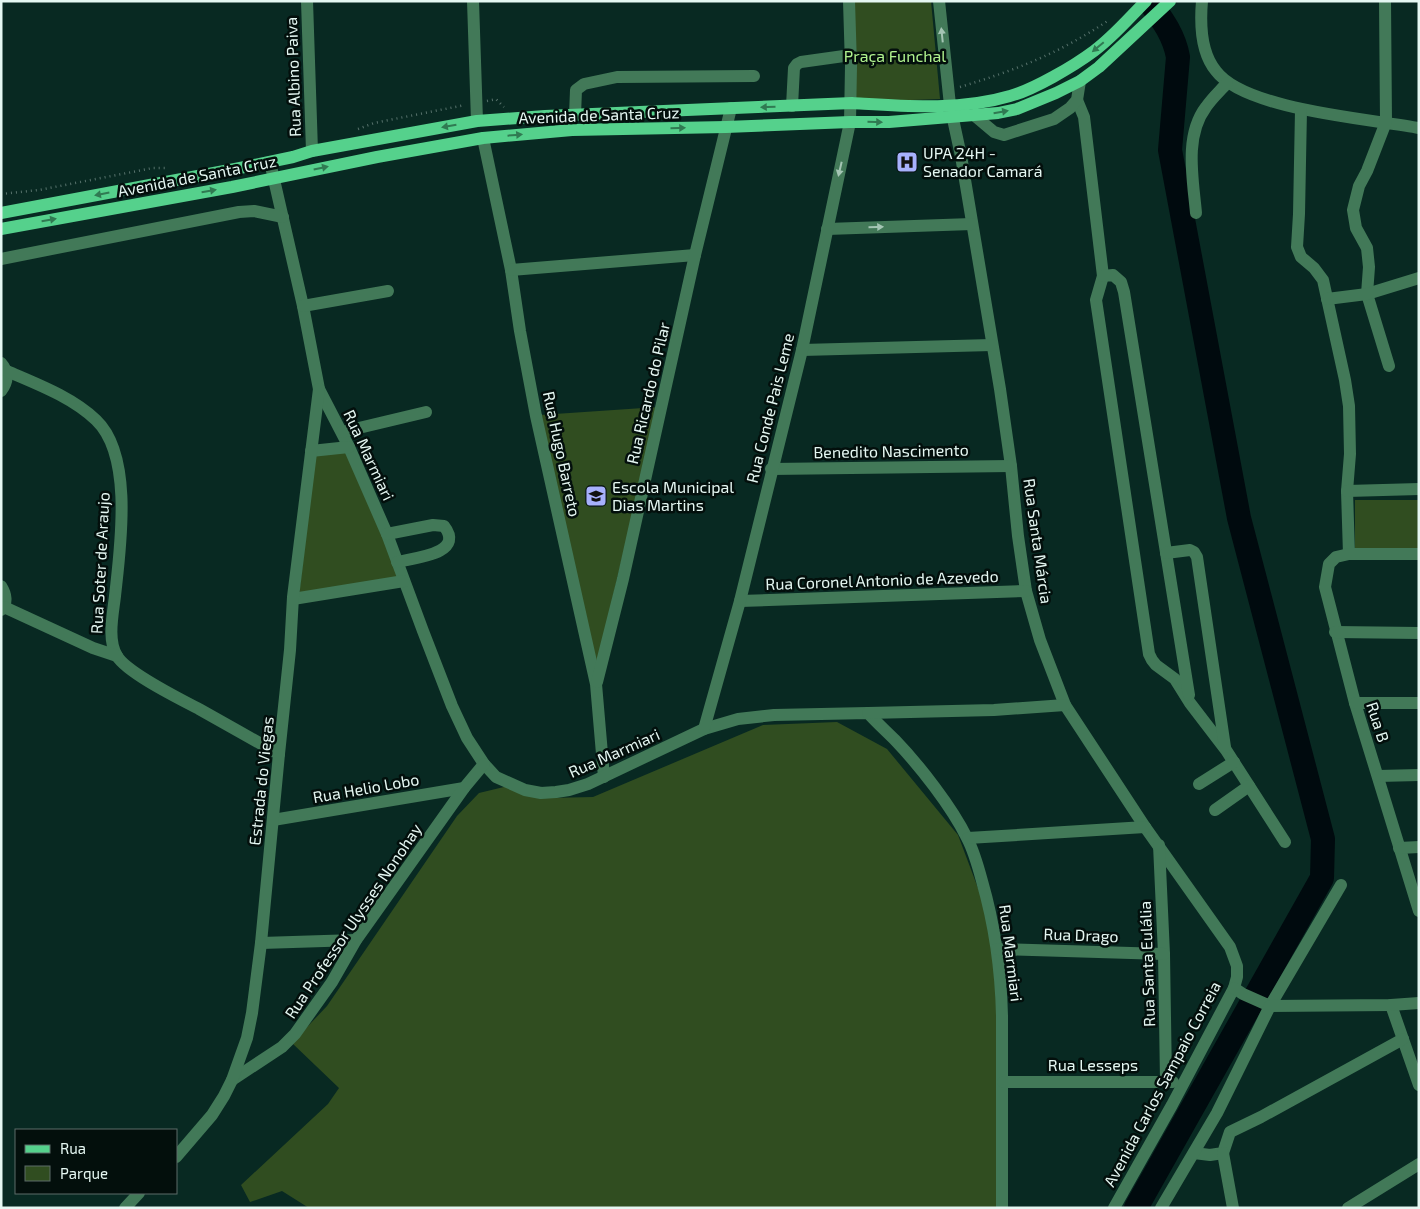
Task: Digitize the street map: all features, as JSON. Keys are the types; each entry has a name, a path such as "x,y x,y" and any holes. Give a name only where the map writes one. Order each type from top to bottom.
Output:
{"main road":[{"name":"Avenida de Santa Cruz","path":"1,229 483,138 572,130 889,122 951,111 968,104 1011,96 1050,78 1094,51 1146,1"},
{"name":"Avenida de Santa Cruz","path":"1,213 270,162 312,151 477,121 852,103 951,111 975,116 1017,109 1080,81 1099,67 1170,1"}],"street":[{"name":"Rua Albino Paiva","path":"307,1 312,151"},
{"path":"473,1 477,121"},
{"path":"849,1 852,103 850,122"},
{"path":"939,1 951,111"},
{"path":"1202,1 1202,33 1208,57 1215,71 1227,83 1265,99 1301,110 1419,128"},
{"path":"1385,1 1386,122 1367,171 1358,186 1353,210 1356,228 1367,248 1369,267 1367,294 1389,366"},
{"path":"792,106 794,68 796,64 851,55"},
{"path":"575,115 576,90 584,84 617,77 754,76"},
{"path":"1080,81 1077,100 1084,118 1102,276 1096,300 1149,654 1156,665 1176,679 1190,703 1226,750 1285,842"},
{"path":"1196,213 1192,149 1194,134 1205,107 1227,83"},
{"path":"975,116 994,132 1004,135 1054,119 1070,108 1077,100"},
{"name":"Rua Ricardo do Pilar","path":"596,684 623,579 695,255 730,108"},
{"path":"1301,110 1297,247 1301,257 1314,268 1323,280 1345,380 1349,406 1350,454 1347,490 1349,554 1419,554"},
{"name":"Rua Santa Márcia","path":"951,111 972,224 1011,466 1026,591 1040,640 1065,704 1145,827 1230,947"},
{"name":"Rua Conde Pais Leme","path":"704,729 740,601 771,469 802,350 850,122"},
{"name":"Rua Hugo Barreto","path":"483,138 511,270 536,416 596,684 604,777"},
{"name":"Rua Marmiari","path":"270,162 320,389 349,447 387,534 452,706 467,738 484,764 496,777 525,790 541,793 569,790 604,777 704,729 738,719 758,716 868,713 896,741 953,814 968,838 977,861 991,911 997,949 1002,991 1002,1208"},
{"path":"1,259 240,212 254,211 283,217"},
{"path":"827,229 972,224"},
{"path":"511,270 695,255"},
{"path":"1102,276 1114,276 1121,282 1124,292 1190,703"},
{"path":"1326,299 1367,294 1419,278"},
{"path":"303,306 388,290"},
{"path":"802,350 992,345"},
{"path":"1,391 6,382 4,367"},
{"name":"Rua Soter de Araujo","path":"4,367 82,408 105,431 114,450 120,484 122,511 112,621 113,641 117,656 124,664 146,680 279,754"},
{"name":"Estrada do Viegas","path":"178,1155 212,1115 232,1080 247,1038 261,943 290,650 293,599 320,389"},
{"path":"342,432 426,412"},
{"path":"311,450 349,447"},
{"name":"Benedito Nascimento","path":"771,469 1011,466"},
{"path":"1347,490 1419,489"},
{"path":"387,534 433,525 444,526 447,530 447,544 440,552 397,562"},
{"path":"1166,553 1190,550 1197,557 1226,750"},
{"name":"Rua B","path":"1349,554 1336,557 1329,564 1325,587 1335,632 1355,703 1419,911"},
{"path":"293,599 404,581"},
{"path":"1,586 5,592 6,600 2,609 93,648 117,656"},
{"name":"Rua Coronel Antonio de Azevedo","path":"740,601 1026,591"},
{"path":"1335,632 1419,633"},
{"path":"1355,703 1419,703"},
{"path":"868,713 994,710 1065,704"},
{"path":"1198,784 1234,762"},
{"name":"Rua Professor Ulysses Nonohay","path":"232,1080 282,1046 295,1034 332,982 356,940 464,788 484,764"},
{"path":"1378,776 1419,775"},
{"path":"1215,810 1249,786"},
{"name":"Rua Helio Lobo","path":"273,820 464,788"},
{"path":"968,838 1145,827"},
{"name":"Rua Santa Eulália","path":"1159,846 1164,954 1166,1081"},
{"path":"1399,848 1419,848"},
{"path":"1161,1208 1217,1113 1267,1005 1341,886"},
{"path":"261,943 356,940"},
{"name":"Avenida Carlos Sampaio Correia","path":"1114,1208 1184,1082 1238,991 1237,966 1230,947"},
{"name":"Rua Drago","path":"997,949 1164,954"},
{"path":"1238,991 1267,1005 1391,1005 1419,1002"},
{"path":"1391,1005 1419,1085"},
{"path":"1230,1132 1403,1039"},
{"name":"Rua Lesseps","path":"1003,1082 1184,1082"},
{"path":"1217,1113 1226,1122 1230,1132 1223,1152 1233,1208"},
{"path":"1194,1152 1210,1154 1223,1152"},
{"path":"1348,1208 1419,1164"},
{"path":"125,1208 139,1194"}],"green space":[{"name":"Praça Funchal","path":"853,1 931,1 940,99 853,102"},
{"path":"658,407 595,672 540,415"},
{"path":"346,450 401,576 299,595 315,454"},
{"path":"1355,500 1419,500 1419,549 1355,548"},
{"path":"837,722 887,749 958,835 987,912 999,998 996,1208 309,1208 282,1191 250,1202 241,1185 328,1104 339,1088 292,1043 327,1006 457,816 479,793 508,786 548,798 593,797 763,725"}],"waterway":[{"path":"1136,1208 1322,878 1323,839 1239,518 1170,150 1178,57 1170,34 1149,1"}],"place":[{"name":"UPA 24H - Senador Camará","path":"907,162"},
{"name":"Escola Municipal Dias Martins","path":"596,496"}]}
